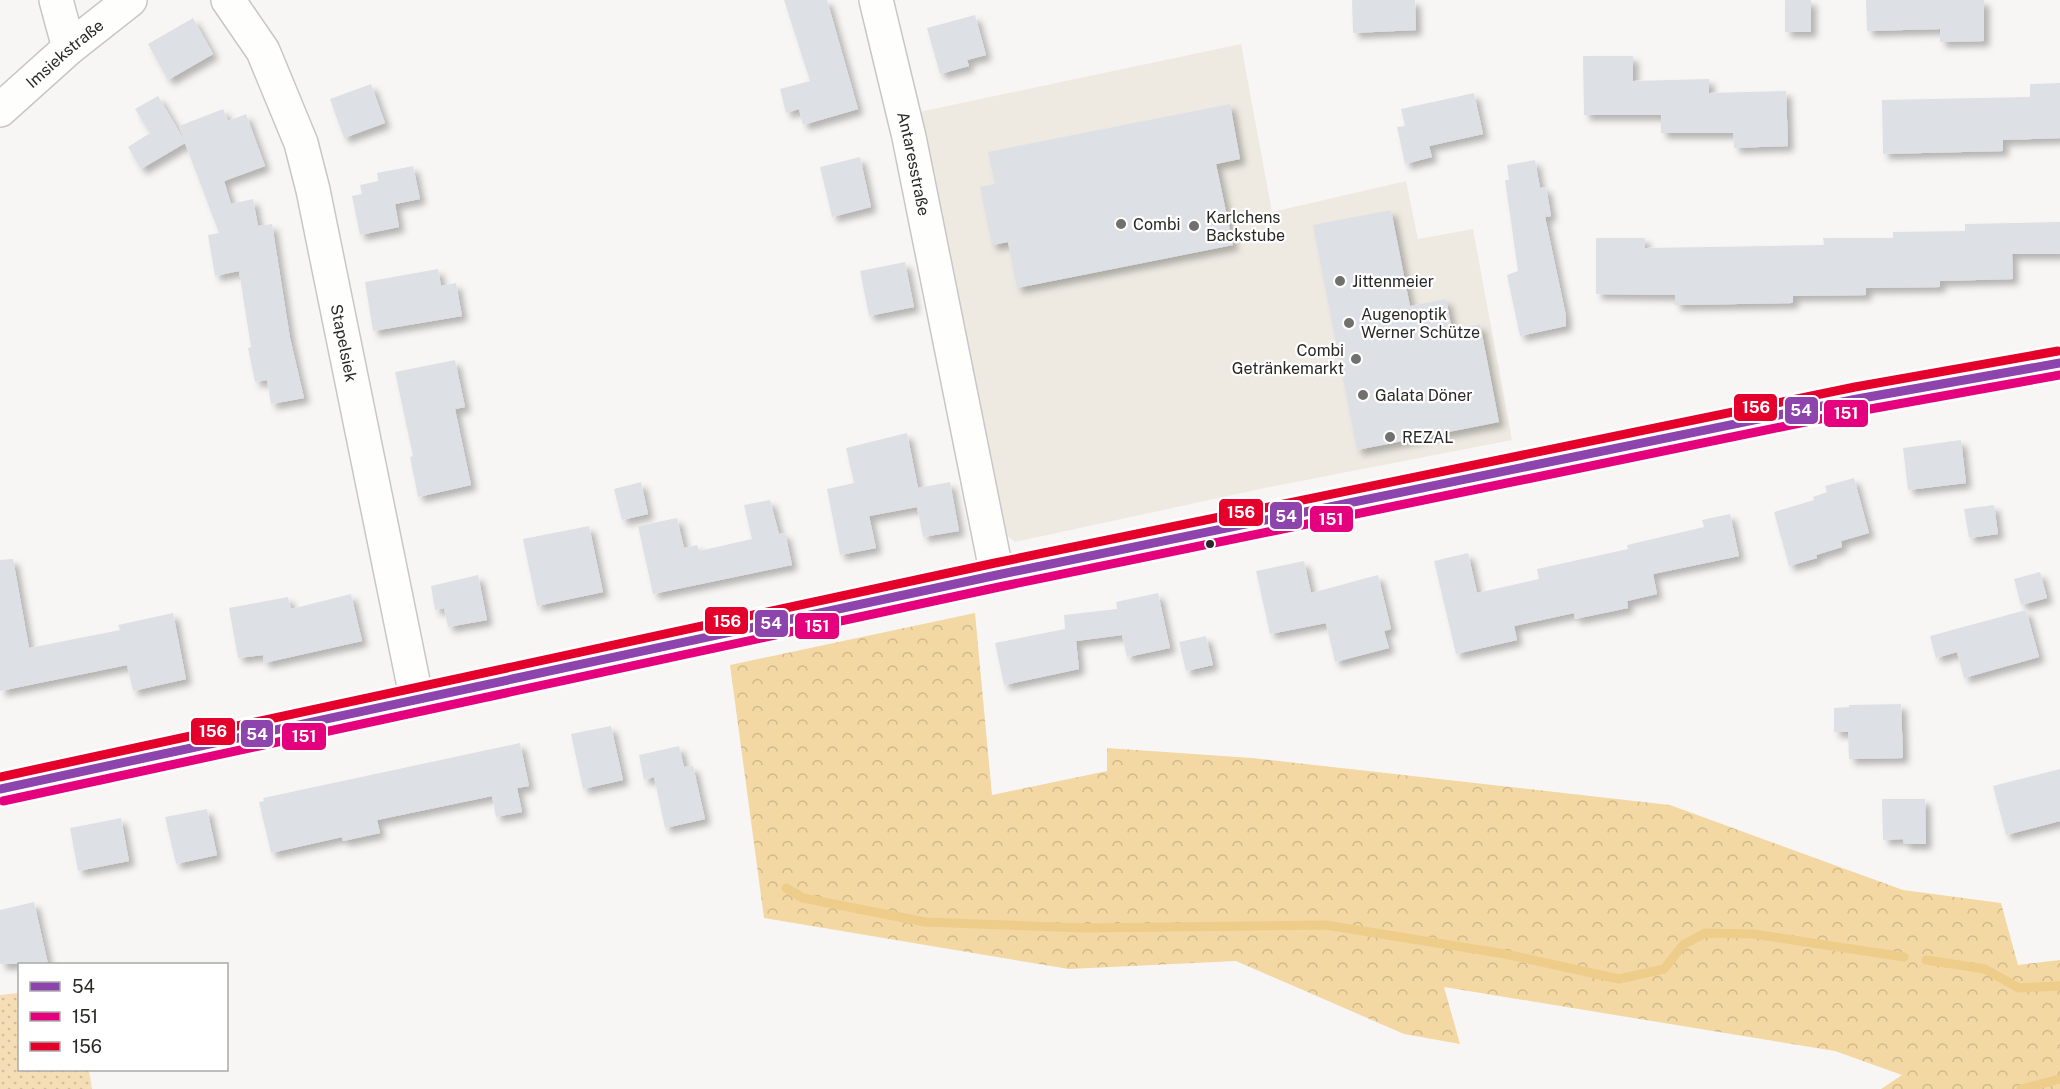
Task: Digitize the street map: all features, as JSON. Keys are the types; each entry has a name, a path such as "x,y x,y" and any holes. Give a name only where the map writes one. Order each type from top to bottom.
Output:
{"main road":[{"path":"0,789 997,575 1857,399 2060,363"}],"street":[{"path":"56,0 69,48"},
{"name":"Imsiekstraße","path":"0,110 69,48 130,0"},
{"name":"Stapelsiek","path":"228,0 263,51 301,143 313,190 417,701"},
{"name":"Antaresstraße","path":"876,0 909,136 997,575"}],"shaded area":[{"path":"1241,44 1272,212 1406,181 1418,239 1473,229 1512,440 1265,488 1015,542 1002,532 919,112"},
{"path":"18,993 18,1071 89,1071 92,1089 0,1089 0,995"}],"green space":[{"path":"975,613 992,795 1107,771 1107,748 1252,758 1670,805 1903,890 2001,903 2018,965 2060,960 2060,1089 1881,1089 1902,1075 1835,1051 1444,987 1460,1044 1404,1034 1236,961 1069,969 764,918 730,665"}],"building":[{"path":"784,0 827,0 858,109 803,125 799,109 786,113 780,89 810,81"},
{"path":"1352,0 1415,0 1416,30 1353,33"},
{"path":"1785,0 1811,0 1811,32 1785,32"},
{"path":"1866,0 1984,0 1984,41 1940,42 1940,29 1867,31"},
{"path":"975,15 986,55 967,60 969,66 940,74 927,28"},
{"path":"193,18 213,54 168,80 148,44"},
{"path":"1583,56 1633,56 1633,81 1709,79 1709,93 1786,91 1788,146 1734,148 1733,133 1661,133 1661,115 1584,115"},
{"path":"2060,83 2060,138 2003,140 2003,151 1883,154 1882,100 2030,97 2030,84"},
{"path":"371,84 385,123 344,138 330,99"},
{"path":"1474,93 1483,134 1429,146 1432,157 1405,164 1397,127 1405,126 1401,109"},
{"path":"158,96 184,140 179,126 223,109 228,121 246,114 265,166 224,181 231,204 253,199 258,226 272,224 290,338 304,398 271,404 267,380 255,382 248,348 251,347 239,271 215,276 208,235 219,233 185,143 141,169 128,147 150,133 135,109"},
{"path":"1230,104 1240,159 1216,164 1233,245 1017,288 1008,242 992,245 980,187 995,184 988,152"},
{"path":"860,157 871,207 832,217 820,167"},
{"path":"1535,160 1540,188 1546,187 1551,216 1545,217 1566,316 1566,326 1520,336 1507,275 1518,271 1505,180 1509,180 1507,165"},
{"path":"413,166 420,199 395,204 399,227 360,235 352,196 362,194 360,185 378,181 377,173"},
{"path":"1391,210 1410,306 1446,299 1452,330 1480,324 1499,422 1357,450 1313,225"},
{"path":"2060,222 2060,254 2012,254 2013,279 1940,281 1940,287 1866,288 1866,295 1793,296 1793,303 1675,305 1675,295 1596,294 1596,238 1645,238 1645,248 1824,245 1823,238 1893,238 1893,232 1965,231 1965,224"},
{"path":"905,262 914,307 869,316 860,271"},
{"path":"438,269 441,286 456,283 462,316 373,331 365,282"},
{"path":"455,360 465,407 455,409 471,485 418,497 410,457 413,456 395,372"},
{"path":"907,433 918,488 950,482 959,531 923,537 917,507 869,516 876,548 840,555 827,489 854,483 846,448"},
{"path":"1961,440 1966,483 1908,490 1903,448"},
{"path":"1854,478 1869,533 1841,541 1842,547 1816,555 1817,558 1789,566 1774,512 1814,500 1813,497 1827,492 1825,486"},
{"path":"641,482 648,514 622,520 614,489"},
{"path":"770,500 779,534 785,533 792,565 653,594 638,526 677,518 684,548 697,545 699,551 752,539 744,505"},
{"path":"1994,505 1998,534 1969,538 1964,509"},
{"path":"1730,514 1739,556 1653,574 1657,594 1627,601 1628,608 1575,619 1574,613 1514,626 1517,640 1456,654 1434,561 1468,553 1477,593 1539,579 1537,569 1628,549 1627,545 1704,527 1702,520"},
{"path":"589,526 603,592 537,606 523,539"},
{"path":"13,559 29,648 120,630 118,625 173,613 186,679 133,691 127,665 0,691 0,560"},
{"path":"1304,561 1311,593 1378,575 1391,629 1384,631 1389,648 1335,662 1326,623 1270,634 1256,571"},
{"path":"2040,572 2047,598 2021,605 2014,579"},
{"path":"478,575 487,620 448,627 444,608 435,610 431,586"},
{"path":"1158,593 1170,648 1127,657 1122,635 1076,641 1079,669 1004,685 995,643 1065,629 1064,615 1117,609 1116,602"},
{"path":"351,594 362,641 264,663 263,655 238,658 229,608 288,597 291,609"},
{"path":"2026,610 2039,657 1964,678 1957,652 1936,658 1930,636"},
{"path":"1206,636 1213,665 1186,671 1179,642"},
{"path":"1901,704 1903,758 1849,759 1848,732 1834,732 1834,708 1849,707 1849,705"},
{"path":"611,726 623,780 583,789 571,734"},
{"path":"520,743 529,786 517,788 522,812 496,817 492,796 377,820 380,833 343,841 342,837 271,853 259,802 264,801 263,798"},
{"path":"679,746 684,767 693,766 705,819 665,828 654,777 644,780 639,755"},
{"path":"2060,769 2060,821 2006,835 1993,786"},
{"path":"1882,799 1925,799 1926,844 1904,844 1903,839 1883,840"},
{"path":"207,809 217,855 176,864 165,817"},
{"path":"121,818 129,861 78,871 70,828"},
{"path":"34,902 48,963 0,964 0,910"}],"waterway":[{"path":"786,888 803,898 925,922 1085,928 1326,925 1505,954 1619,979 1664,969 1683,945 1705,933 1754,934 1904,957"},
{"path":"1926,960 1985,969 2019,988 2060,986"},
{"path":"2021,1089 2060,1079"}],"transit line":[{"name":"156","path":"0,777 995,563 1855,387 2058,351"},
{"name":"54","path":"0,789 997,575 1857,399 2060,363"},
{"name":"151","path":"3,801 999,587 1859,411 2060,375"}],"place":[{"name":"Combi","path":"1121,224"},
{"name":"Karlchens Backstube","path":"1194,226"},
{"name":"Jittenmeier","path":"1340,281"},
{"name":"Augenoptik Werner Schütze","path":"1349,323"},
{"name":"Combi Getränkemarkt","path":"1356,359"},
{"name":"Galata Döner","path":"1363,395"},
{"name":"REZAL","path":"1390,437"}]}
